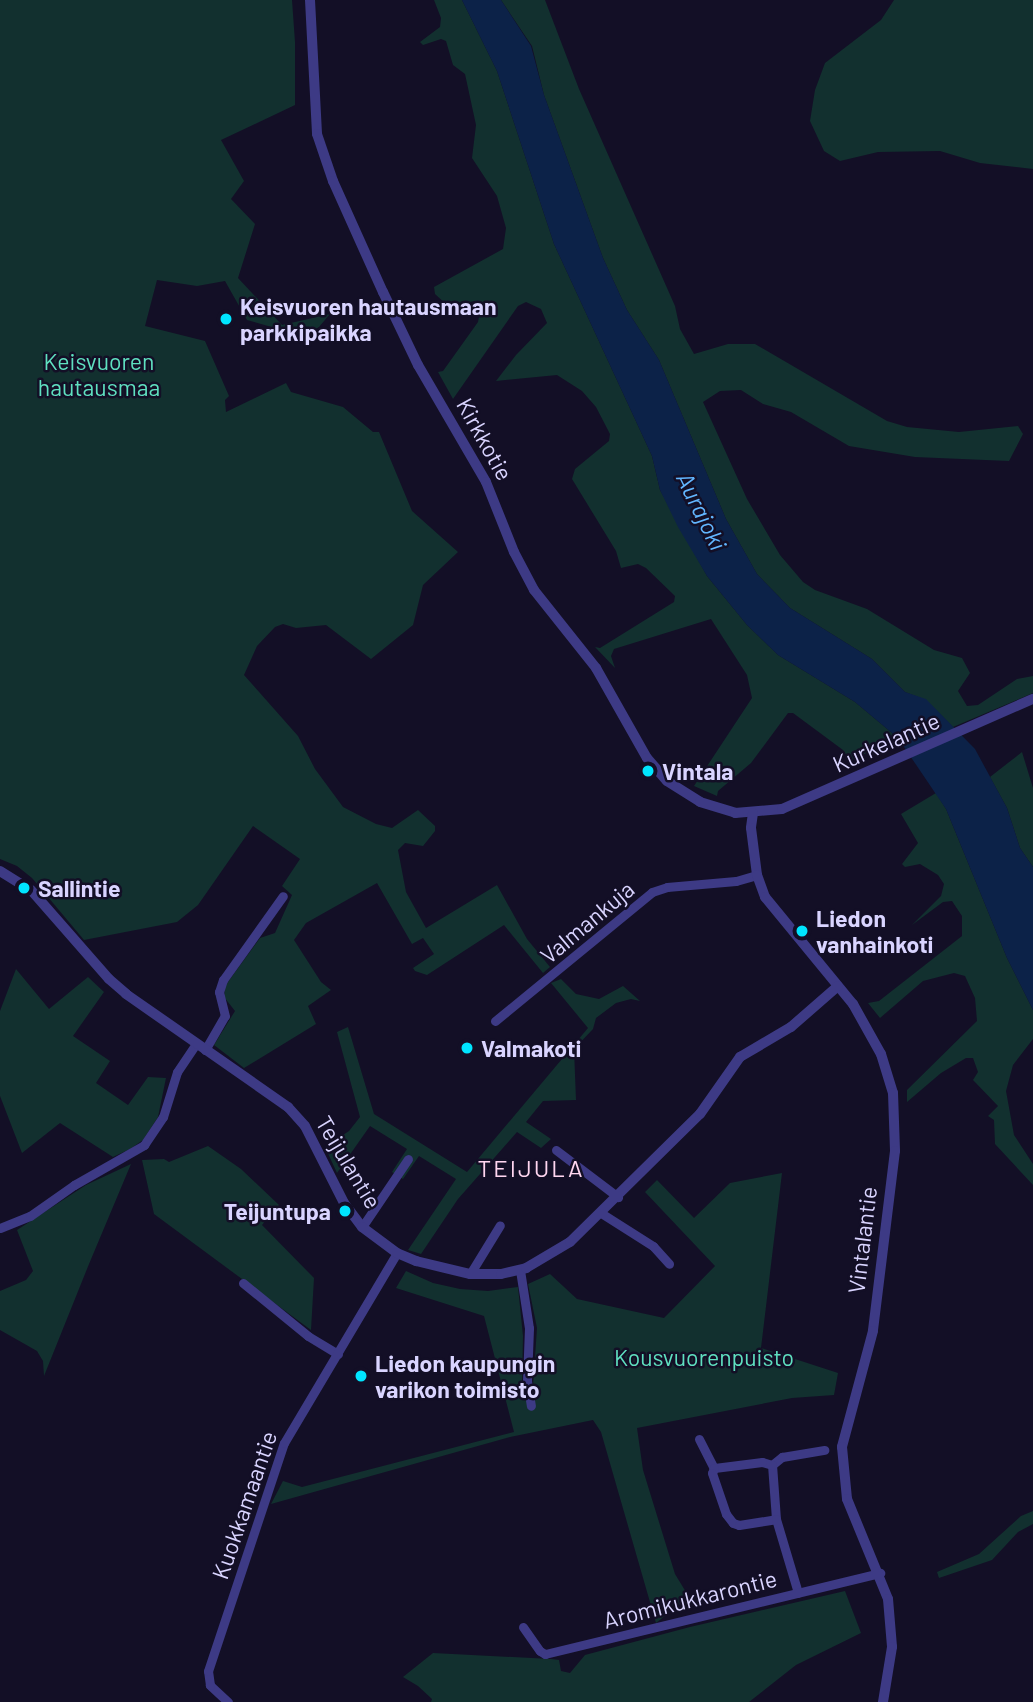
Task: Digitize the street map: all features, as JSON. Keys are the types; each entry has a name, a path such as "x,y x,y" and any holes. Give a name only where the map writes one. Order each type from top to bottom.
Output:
{"street":[{"name":"Kirkkotie","path":"310,0 315,118 327,165 403,334 486,482 522,570 542,603 596,668 647,758 662,776 675,788 699,802 735,813 753,813"},
{"name":"Kurkelantie","path":"753,813 782,809 811,799 1033,699"},
{"name":"Vintalantie","path":"753,813 751,828 757,874 765,897 867,1026 889,1074 896,1112 895,1152 873,1332 842,1447 847,1499 880,1573 888,1599 891,1669 883,1702"},
{"name":"Teijulantie","path":"0,871 31,890 109,979 288,1107 312,1137 344,1203 362,1227 397,1253 470,1274 521,1275 550,1256 618,1197 700,1114 740,1057 791,1027 838,986"},
{"name":"Valmankuja","path":"495,1021 652,892 667,887 746,879 757,874"},
{"path":"0,1228 30,1216 74,1185 144,1145 163,1117 177,1072 225,1016 219,992 222,980 283,896"},
{"path":"556,1150 618,1197"},
{"path":"362,1227 408,1159"},
{"path":"601,1213 653,1246 669,1264"},
{"path":"470,1274 500,1226"},
{"name":"Kuokkamaantie","path":"228,1702 211,1685 208,1671 284,1443 397,1253"},
{"path":"521,1275 529,1328 527,1381 531,1406"},
{"path":"243,1283 308,1336 338,1354"},
{"path":"699,1439 714,1468 712,1473 726,1514 733,1523 739,1525 776,1519"},
{"path":"772,1465 782,1457 824,1450"},
{"path":"714,1468 762,1462 772,1465"},
{"path":"772,1465 776,1519 798,1592"},
{"name":"Aromikukkarontie","path":"523,1627 545,1654 880,1573"}],"green space":[{"name":"Keisvuoren hautausmaa","path":"0,0 292,0 295,105 221,140 244,181 231,199 255,224 238,278 282,325 330,314 319,327 303,336 247,320 225,281 197,286 157,280 145,326 205,341 229,396 225,400 226,412 286,383 291,392 343,407 373,432 379,432 412,511 458,552 423,585 413,625 371,659 326,625 296,628 283,624 275,627 257,646 244,675 298,736 315,769 343,807 376,824 392,828 418,810 435,826 435,831 423,846 405,843 398,850 406,892 426,928 497,885 527,939 550,967 543,973 504,925 427,975 415,971 413,968 434,954 423,938 412,944 377,883 306,923 294,940 321,982 331,990 308,1006 316,1024 244,1068 214,1045 235,1011 224,997 225,986 260,938 275,933 292,895 282,886 300,859 253,826 198,905 177,922 84,940 32,878 17,866 0,859"},
{"path":"434,0 462,0 497,71 554,244 652,456 660,490 707,576 747,625 778,655 855,702 898,738 850,761 843,750 793,713 788,713 751,763 718,791 717,796 694,786 752,698 747,675 711,619 614,649 611,656 615,668 595,647 600,648 674,602 675,596 646,568 638,564 621,568 616,551 572,479 575,469 609,441 610,434 596,407 582,391 557,375 496,381 516,355 547,323 541,309 526,302 518,306 453,399 438,372 443,371 478,322 480,311 475,301 448,306 435,294 434,287 503,249 506,228 497,196 472,158 476,125 465,74 453,65 446,41 441,39 423,45 420,42 440,27 441,18"},
{"path":"501,0 545,0 579,89 675,306 680,329 694,354 728,344 755,344 887,421 907,427 959,432 1018,426 1023,434 1009,461 915,457 849,446 791,412 763,404 741,390 720,391 703,402 747,499 780,555 803,582 815,590 867,609 934,650 962,658 970,673 958,691 967,706 978,705 1017,679 1033,676 1033,693 953,727 926,700 905,692 872,659 790,608 757,574 726,519 659,360 627,310 603,258 544,95 532,46"},
{"path":"894,0 1033,0 1033,169 980,163 940,151 878,152 840,161 824,151 810,121 815,90 825,63 881,20"},
{"path":"1022,752 1033,788 1033,867 1020,848 1007,808 990,777"},
{"path":"936,793 946,809 1007,958 1033,1010 1033,1039 1013,1065 1006,1091 1014,1135 1033,1164 1033,1185 995,1144 994,1120 988,1116 998,1106 973,1080 978,1072 973,1058 966,1058 941,1073 907,1102 907,1090 977,1021 975,998 965,976 954,973 923,981 880,1018 868,1003 879,1001 962,936 962,916 952,901 943,902 912,925 941,896 944,884 938,875 920,864 905,867 902,864 918,843 901,814"},
{"path":"16,969 49,1009 88,977 104,992 73,1036 110,1061 96,1083 128,1105 148,1077 166,1078 158,1117 143,1140 130,1149 113,1157 60,1123 22,1153 0,1096 0,1011"},
{"path":"561,979 576,994 599,999 623,986 640,1001 631,999 616,1003 596,1018 593,1029 574,1049 576,1100 543,1101 526,1122 551,1139 541,1148 517,1132 458,1199 421,1254 408,1250 456,1179 419,1156 403,1179 392,1172 407,1149 370,1126 337,1173 325,1147 349,1131 360,1117 337,1032 348,1027 374,1114 467,1172 588,1028 551,983"},
{"path":"208,1146 241,1169 279,1205 262,1225 314,1278 311,1330 154,1214 142,1160 164,1159 169,1162"},
{"path":"131,1164 44,1376 43,1361 37,1351 0,1330 0,1291 26,1280 33,1271 17,1230 86,1185"},
{"name":"Kousvuorenpuisto","path":"782,1173 761,1348 838,1373 834,1395 792,1398 637,1428 643,1470 675,1574 689,1597 656,1623 601,1432 593,1420 510,1437 271,1504 283,1481 302,1487 514,1432 484,1316 396,1288 406,1271 433,1283 460,1289 488,1291 518,1287 523,1336 522,1385 533,1386 537,1328 528,1284 550,1274 577,1299 664,1318 715,1266 645,1192 657,1180 694,1218 730,1183"},
{"path":"1033,1511 1033,1524 1018,1532 992,1560 939,1578 937,1572 979,1554 1021,1516"},
{"path":"845,1591 861,1633 796,1665 749,1702 431,1702 432,1699 418,1686 403,1677 433,1653 559,1660 561,1671 570,1673 585,1655"}],"water":[{"name":"Aurajoki","path":"462,0 501,0 531,46 544,95 603,258 627,310 659,360 726,519 757,574 790,608 872,659 905,692 926,699 975,749 1007,808 1020,848 1033,867 1033,1010 1007,958 946,809 898,738 855,702 778,655 747,625 707,576 678,527 660,490 652,456 554,244 497,71"}],"place":[{"name":"Keisvuoren hautausmaan parkkipaikka","path":"226,319"},
{"name":"Vintala","path":"648,771"},
{"name":"Sallintie","path":"24,888"},
{"name":"Liedon vanhainkoti","path":"802,931"},
{"name":"Valmakoti","path":"467,1048"},
{"name":"Teijuntupa","path":"345,1211"},
{"name":"Liedon kaupungin varikon toimisto","path":"361,1376"}],"district":[{"name":"TEIJULA","path":"531,1168"}]}
